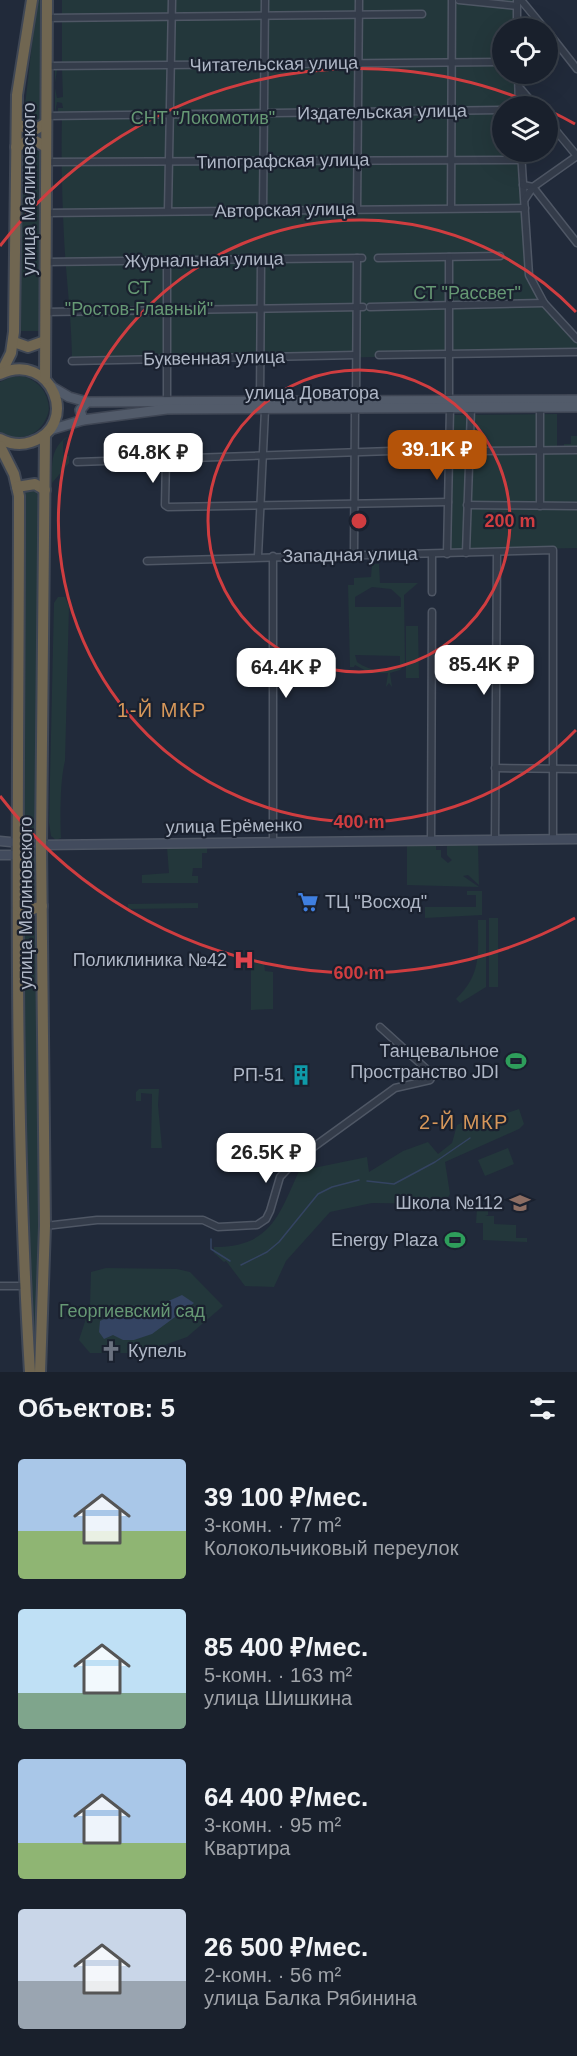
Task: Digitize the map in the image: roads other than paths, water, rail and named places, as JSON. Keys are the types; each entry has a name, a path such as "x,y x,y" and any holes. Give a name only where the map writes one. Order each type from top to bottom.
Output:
{"highway":[{"name":"улица Малиновского","path":"1,374 14,342 16,124 19,82 32,0"},
{"name":"улица Малиновского","path":"40,1372 45,1226 41,845 45,490 47,432 57,408 48,383 45,341 47,0"},
{"path":"16,124 33,131 46,120"},
{"path":"16,147 32,139 46,147"},
{"path":"14,342 28,347 45,341"},
{"path":"1,374 24,369 48,383"},
{"path":"0,439 8,444 24,445 47,432"},
{"name":"улица Малиновского","path":"0,446 11,466 17,487 17,855 21,1207 30,1372"},
{"path":"17,487 35,484 45,490"},
{"path":"18,906 30,910 42,906"},
{"path":"18,921 31,917 42,921"}],"main road":[{"name":"улица Доватора","path":"48,383 69,397 87,402 167,401 263,406"},
{"name":"улица Доватора","path":"47,432 83,420 159,410 577,400"},
{"path":"83,420 80,410 87,402"},
{"name":"улица Доватора","path":"449,404 471,408 577,407"},
{"name":"улица Ерёменко","path":"1,841 41,845 577,838"},
{"path":"1,841 4,848 1,855 17,855"}],"street":[{"path":"168,211 172,0"},
{"path":"263,211 265,0"},
{"path":"357,209 359,0"},
{"path":"451,208 452,0"},
{"path":"459,0 519,2 534,18"},
{"path":"518,18 519,2"},
{"path":"47,18 422,14"},
{"path":"558,45 577,69"},
{"name":"Читательская улица","path":"46,66 492,62"},
{"path":"519,84 519,96"},
{"path":"519,87 527,96"},
{"name":"Издательская улица","path":"46,120 170,115 492,110"},
{"path":"524,200 533,187 577,156 558,133"},
{"name":"Типографская улица","path":"46,162 492,160"},
{"path":"521,162 529,275 544,303 577,339"},
{"path":"523,185 533,187 577,243"},
{"name":"Авторская улица","path":"45,213 525,208"},
{"path":"378,258 500,256"},
{"path":"447,554 449,257"},
{"name":"Журнальная улица","path":"45,262 359,258 363,307"},
{"path":"258,556 263,454 261,260"},
{"path":"167,261 167,401"},
{"path":"45,312 167,312 544,303"},
{"path":"354,554 356,355 363,307"},
{"path":"379,355 577,352"},
{"name":"Буквенная улица","path":"72,361 356,355"},
{"path":"540,407 540,506"},
{"path":"466,553 471,408"},
{"path":"77,462 449,449"},
{"path":"470,451 577,450"},
{"path":"166,458 166,507 448,502"},
{"path":"467,505 577,506"},
{"name":"Западная улица","path":"147,561 248,559 258,556 497,553 553,550 553,768"},
{"path":"495,840 497,553"},
{"path":"432,554 432,592"},
{"path":"273,556 273,842"},
{"path":"431,840 432,612"},
{"path":"495,768 577,768"},
{"path":"553,768 553,839"},
{"path":"45,1226 97,1220 203,1220 218,1227 257,1225 266,1219 284,1171 297,1159 395,1088 430,1080 433,1075 380,1027"},
{"path":"0,1286 24,1286"}],"water":[{"path":"182,1295 194,1303 152,1334 134,1340 123,1340 113,1335 104,1339 99,1332 100,1321 108,1317 139,1314"}],"waterway":[{"path":"367,1181 394,1184 435,1162 470,1138"},
{"path":"241,1265 267,1252 279,1242 318,1194 332,1187 359,1180"},
{"path":"211,1239 211,1249 230,1261"}],"place":[{"name":"ТЦ \"Восход\"","path":"308,902"},
{"name":"Поликлиника №42","path":"244,960"},
{"name":"Танцевальное Пространство JDI","path":"516,1061"},
{"name":"РП-51","path":"301,1075"},
{"name":"Школа №112","path":"520,1203"},
{"name":"Energy Plaza","path":"455,1240"},
{"name":"Купель","path":"111,1351"}],"district":[{"name":"1-Й МКР","path":"162,710"},
{"name":"2-Й МКР","path":"464,1122"}],"park label":[{"name":"СНТ \"Локомотив\"","path":"203,118"},
{"name":"СТ \"Рассвет\"","path":"467,293"},
{"name":"СТ \"Ростов-Главный\"","path":"139,298"},
{"name":"Георгиевский сад","path":"132,1311"}]}
